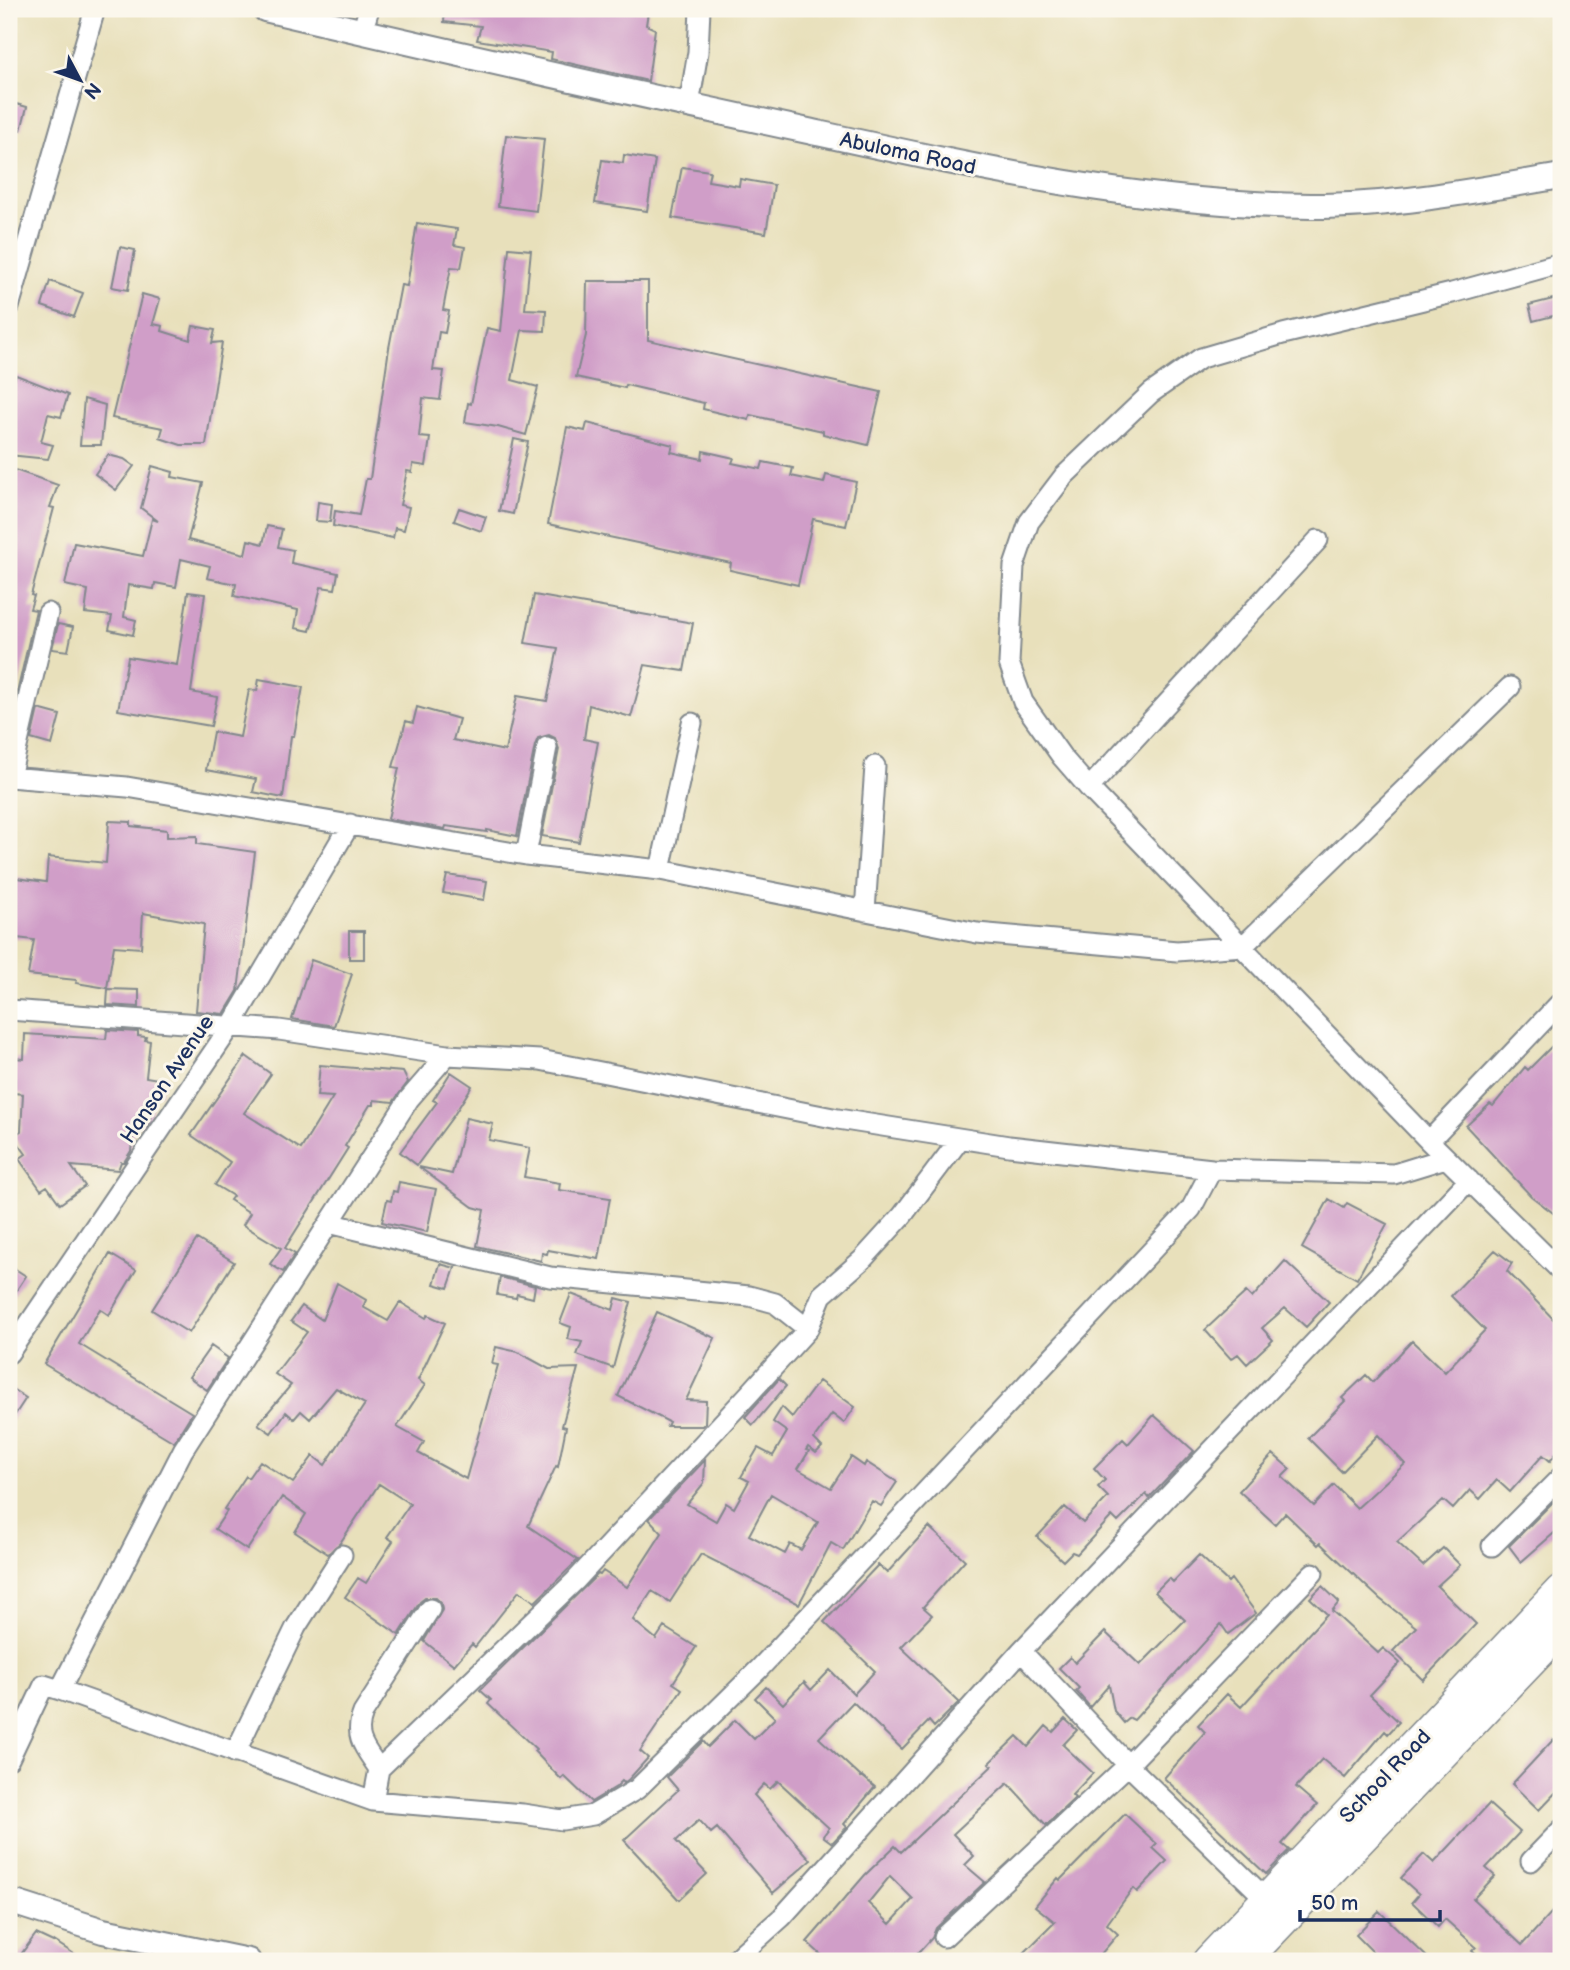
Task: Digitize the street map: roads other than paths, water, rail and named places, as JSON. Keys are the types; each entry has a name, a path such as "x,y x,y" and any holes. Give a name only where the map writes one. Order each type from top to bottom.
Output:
{"main road":[{"name":"School Road","path":"1209,1961 1561,1591"},
{"name":"School Road","path":"1243,1961 1561,1629"}],"street":[{"path":"9,307 95,9"},
{"name":"Abuloma Road","path":"265,9 366,20 689,105 1057,183 1132,194 1220,202 1315,206 1397,200 1561,176"},
{"path":"689,105 698,52 700,9"},
{"path":"1561,263 1283,334 1201,358 1151,393 1064,476 1028,522 1014,566 1009,663 1023,702 1062,757 1089,788 1429,1141 1561,1271"},
{"path":"1089,788 1318,540"},
{"path":"48,613 9,777 127,788 526,855 660,870 977,933 1177,951 1243,946 1510,687"},
{"path":"660,870 692,723"},
{"path":"526,855 547,747"},
{"path":"865,911 875,766"},
{"name":"Hanson Avenue","path":"9,1353 231,1026 350,824"},
{"path":"1429,1141 1561,1002"},
{"path":"9,1010 279,1030 447,1055 540,1060 838,1119 960,1139 1212,1169 1394,1174 1446,1157"},
{"path":"60,1690 183,1450 409,1099 447,1055"},
{"path":"373,1801 379,1769 575,1581 808,1329 822,1295 862,1260 902,1216 960,1139"},
{"path":"9,1759 44,1685 373,1801 562,1820 593,1815 637,1789 759,1669 1191,1209 1212,1169"},
{"path":"733,1961 782,1917 1021,1651 1469,1180"},
{"path":"329,1223 550,1277 749,1296 775,1303 808,1329"},
{"path":"1492,1546 1561,1477"},
{"path":"234,1753 296,1627 342,1555"},
{"path":"944,1937 1128,1765 1313,1573"},
{"path":"379,1769 359,1737 359,1724 363,1713 430,1609"},
{"path":"1021,1651 1128,1765 1267,1900"},
{"path":"1531,1861 1561,1830"},
{"path":"10,1905 176,1955 248,1961"}]}
